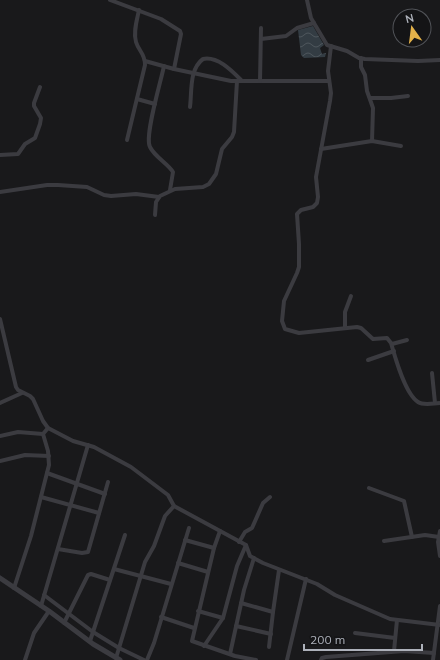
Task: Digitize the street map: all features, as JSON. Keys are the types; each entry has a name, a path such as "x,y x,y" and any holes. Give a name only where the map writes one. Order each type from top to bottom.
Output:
{"street":[{"path":"110,0 161,19 180,30 181,34 174,69"},
{"path":"307,0 310,14 326,44 347,51 361,58 418,61 440,60"},
{"path":"127,140 145,61 143,53 136,41 135,34 138,10"},
{"path":"261,39 286,36 297,28 314,23"},
{"path":"260,81 262,28"},
{"path":"331,46 328,71 331,93 316,177 318,202 316,206 301,210 297,214 300,244 299,266 297,274 284,301 282,321 285,328 299,332 357,327 361,328 373,339 387,338 392,344 404,380 415,399 423,404 438,403 432,374"},
{"path":"155,215 156,202 159,197 170,190 203,187 213,179 222,149 232,137 234,132 239,81 230,70 211,58 203,59 200,61 193,73 190,107"},
{"path":"361,58 361,67 365,75 367,91 373,108 372,141"},
{"path":"145,61 174,69 239,81 329,81"},
{"path":"164,66 150,125 148,143 155,154 173,172 170,190"},
{"path":"0,155 18,154 25,144 35,138 41,118 34,106 34,103 40,87"},
{"path":"370,98 408,96"},
{"path":"137,99 155,104"},
{"path":"321,149 372,141 401,146"},
{"path":"0,192 46,185 58,185 87,188 104,195 111,196 136,194 159,197"},
{"path":"345,327 345,312 351,296"},
{"path":"0,319 16,387 22,393 33,399 43,421 48,428 73,441 88,445 115,458 140,473 168,495 174,506 246,545 249,554 254,558 279,570 306,579 335,595 390,618 439,624"},
{"path":"392,344 407,340"},
{"path":"368,360 394,352"},
{"path":"0,403 22,393"},
{"path":"43,434 48,428"},
{"path":"0,436 24,432 43,434"},
{"path":"14,588 31,536 47,473 49,456 43,434"},
{"path":"41,606 88,445"},
{"path":"0,461 25,455 49,456"},
{"path":"47,473 105,494"},
{"path":"58,549 82,553 88,552 108,482"},
{"path":"369,488 404,501 412,537"},
{"path":"42,497 99,513"},
{"path":"239,542 245,532 252,528 263,503 270,497"},
{"path":"0,579 49,611 90,642 118,659 119,648 145,562 154,546 164,516 174,506"},
{"path":"147,660 189,528"},
{"path":"220,531 214,548 192,641 244,659 256,660"},
{"path":"384,541 440,534 438,542 440,556"},
{"path":"90,642 125,535"},
{"path":"185,540 214,548"},
{"path":"204,646 223,618 237,566 246,545"},
{"path":"230,654 241,603 254,558"},
{"path":"178,563 208,572"},
{"path":"114,569 171,584"},
{"path":"270,647 270,634 279,570"},
{"path":"64,623 88,575 92,574 110,580"},
{"path":"287,660 306,579"},
{"path":"44,595 68,615 93,632 119,648 144,660"},
{"path":"241,603 273,612"},
{"path":"433,660 434,653 438,647 440,606"},
{"path":"25,660 34,633 49,611"},
{"path":"198,611 223,618"},
{"path":"161,617 194,628"},
{"path":"394,651 397,620"},
{"path":"236,626 270,634"},
{"path":"356,633 395,638"},
{"path":"321,660 323,657 338,658 394,651 434,653"}],"water":[{"path":"313,26 324,45 320,48 322,54 326,53 325,57 304,58 301,55 298,30"}]}
